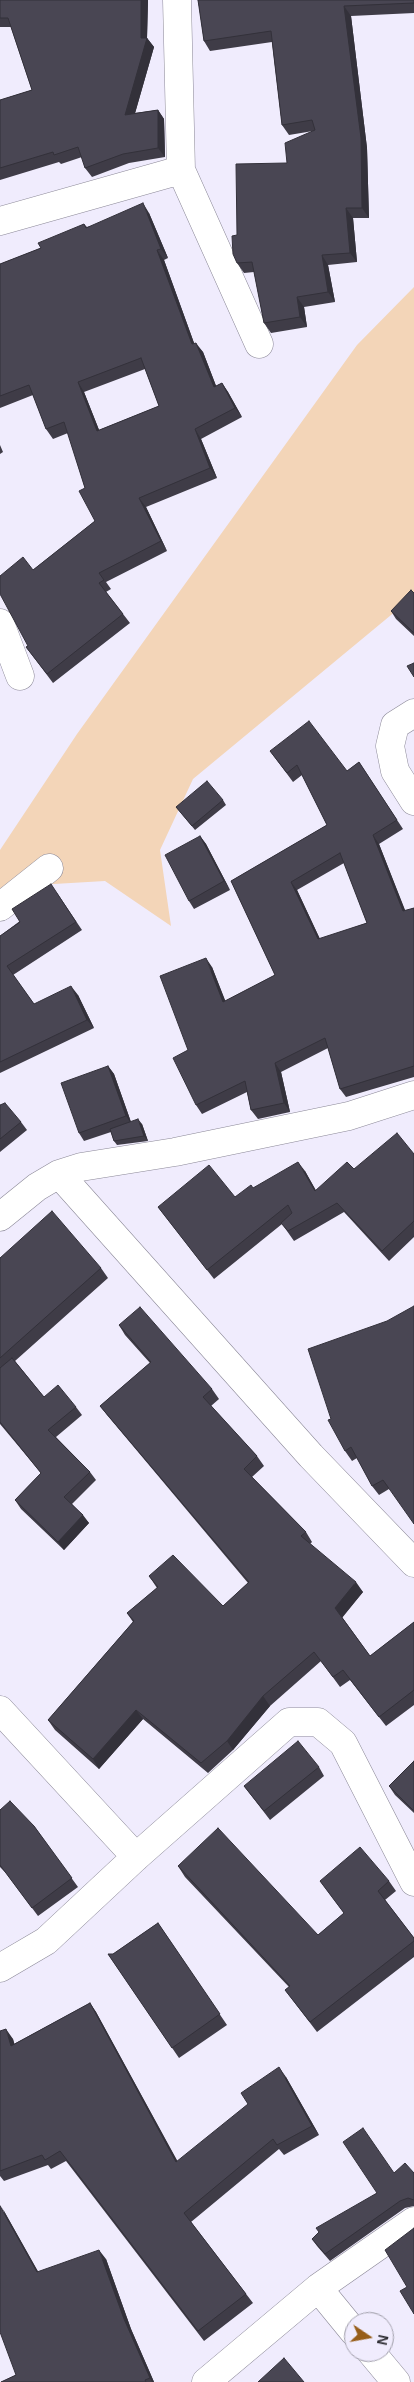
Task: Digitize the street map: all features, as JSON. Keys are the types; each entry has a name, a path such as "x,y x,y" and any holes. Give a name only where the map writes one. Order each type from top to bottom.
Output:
{"street":[{"path":"177,0 181,170 260,344"},
{"path":"0,221 181,170"},
{"path":"0,623 20,676"},
{"path":"414,713 395,725 390,746 395,771 414,801"},
{"path":"0,907 49,868"},
{"path":"0,1217 37,1187 59,1174 81,1167 175,1152 349,1116 414,1095"},
{"path":"59,1174 311,1456 414,1563"},
{"path":"0,1710 136,1857"},
{"path":"0,1968 46,1941 136,1857 290,1722 318,1722 343,1743 414,1882"},
{"path":"206,2382 318,2288 414,2221"},
{"path":"318,2288 344,2320"},
{"path":"379,2362 396,2382"}],"shaded area":[{"path":"414,287 414,596 193,779 160,850 171,926 105,881 20,886 0,904 0,850 77,734 357,345"}],"building":[{"path":"0,0 141,0 141,38 147,38 125,115 158,110 158,148 123,154 85,168 78,147 54,155 53,152 0,168 0,100 32,90 8,18 0,18"},
{"path":"198,0 414,0 414,3 344,6 361,138 362,208 346,208 350,253 322,255 328,292 297,297 300,317 264,323 252,262 237,263 233,254 232,236 237,235 236,164 287,163 285,143 315,130 312,120 282,125 271,31 204,41"},
{"path":"143,203 161,249 157,250 192,344 196,343 214,387 222,383 235,408 195,429 210,468 139,498 161,541 99,573 104,580 99,583 123,614 47,674 26,647 28,646 0,594 0,576 23,557 33,570 95,521 79,491 85,488 64,422 46,429 29,385 0,396 0,264 41,248 38,243 84,224 86,228","holes":["141,358 159,406 97,431 78,382"]},
{"path":"411,590 414,593 414,633 391,611"},
{"path":"414,663 414,677 407,666"},
{"path":"309,721 347,771 359,762 397,820 373,835 403,911 414,908 414,1066 340,1089 325,1038 275,1063 284,1103 251,1110 245,1081 196,1105 173,1058 188,1050 160,976 206,958 223,1002 275,975 231,881 327,825 297,765 287,773 270,751","holes":["340,853 367,923 318,939 291,882"]},
{"path":"207,781 223,800 192,826 176,807"},
{"path":"200,836 224,881 189,901 165,855"},
{"path":"51,884 76,922 7,966 34,1004 71,986 87,1020 0,1062 0,936 20,922 12,909"},
{"path":"108,1066 126,1116 79,1133 61,1083"},
{"path":"5,1103 21,1122 0,1139 0,1105"},
{"path":"138,1119 144,1136 114,1141 110,1129"},
{"path":"397,1133 414,1154 414,1221 382,1251 337,1203 288,1231 281,1223 292,1213 288,1205 207,1270 158,1207 209,1165 235,1197 251,1185 253,1188 298,1162 315,1191 347,1162 354,1169"},
{"path":"52,1211 101,1268 0,1358 0,1258"},
{"path":"414,1306 414,1524 383,1480 372,1486 351,1447 345,1451 328,1420 331,1419 308,1349 387,1321"},
{"path":"140,1307 212,1389 203,1397 257,1456 244,1469 306,1532 301,1536 356,1582 335,1608 370,1656 414,1622 414,1690 379,1717 343,1670 333,1677 314,1652 263,1696 227,1741 201,1763 136,1710 93,1759 48,1720 134,1621 127,1613 158,1587 149,1576 173,1555 223,1606 249,1582 100,1406 151,1362 119,1325"},
{"path":"12,1358 44,1397 58,1385 76,1407 48,1430 90,1472 64,1497 83,1515 58,1542 15,1500 41,1473 0,1422 0,1368"},
{"path":"298,1741 319,1767 264,1811 244,1786"},
{"path":"414,1761 414,1811 389,1786"},
{"path":"10,1801 34,1826 72,1878 32,1908 0,1865 0,1810"},
{"path":"218,1828 318,1935 344,1913 320,1881 360,1847 389,1881 378,1891 414,1938 414,1941 310,2022 285,1990 290,1986 178,1866"},
{"path":"158,1923 220,2014 172,2048 108,1954 113,1954"},
{"path":"90,2003 176,2162 248,2104 241,2093 279,2067 312,2126 277,2145 273,2139 184,2213 246,2294 198,2331 60,2151 45,2160 42,2155 0,2171 0,2031 6,2029 11,2046"},
{"path":"363,2128 394,2173 405,2163 414,2173 414,2200 408,2198 400,2201 325,2254 312,2239 319,2232 316,2228 377,2193 343,2142"},
{"path":"0,2206 37,2272 99,2250 124,2319 150,2378 145,2380 146,2382 1,2382 16,2375 0,2332"},
{"path":"414,2228 414,2314 400,2291 407,2287 385,2250"},
{"path":"284,2358 304,2382 258,2382"}]}
